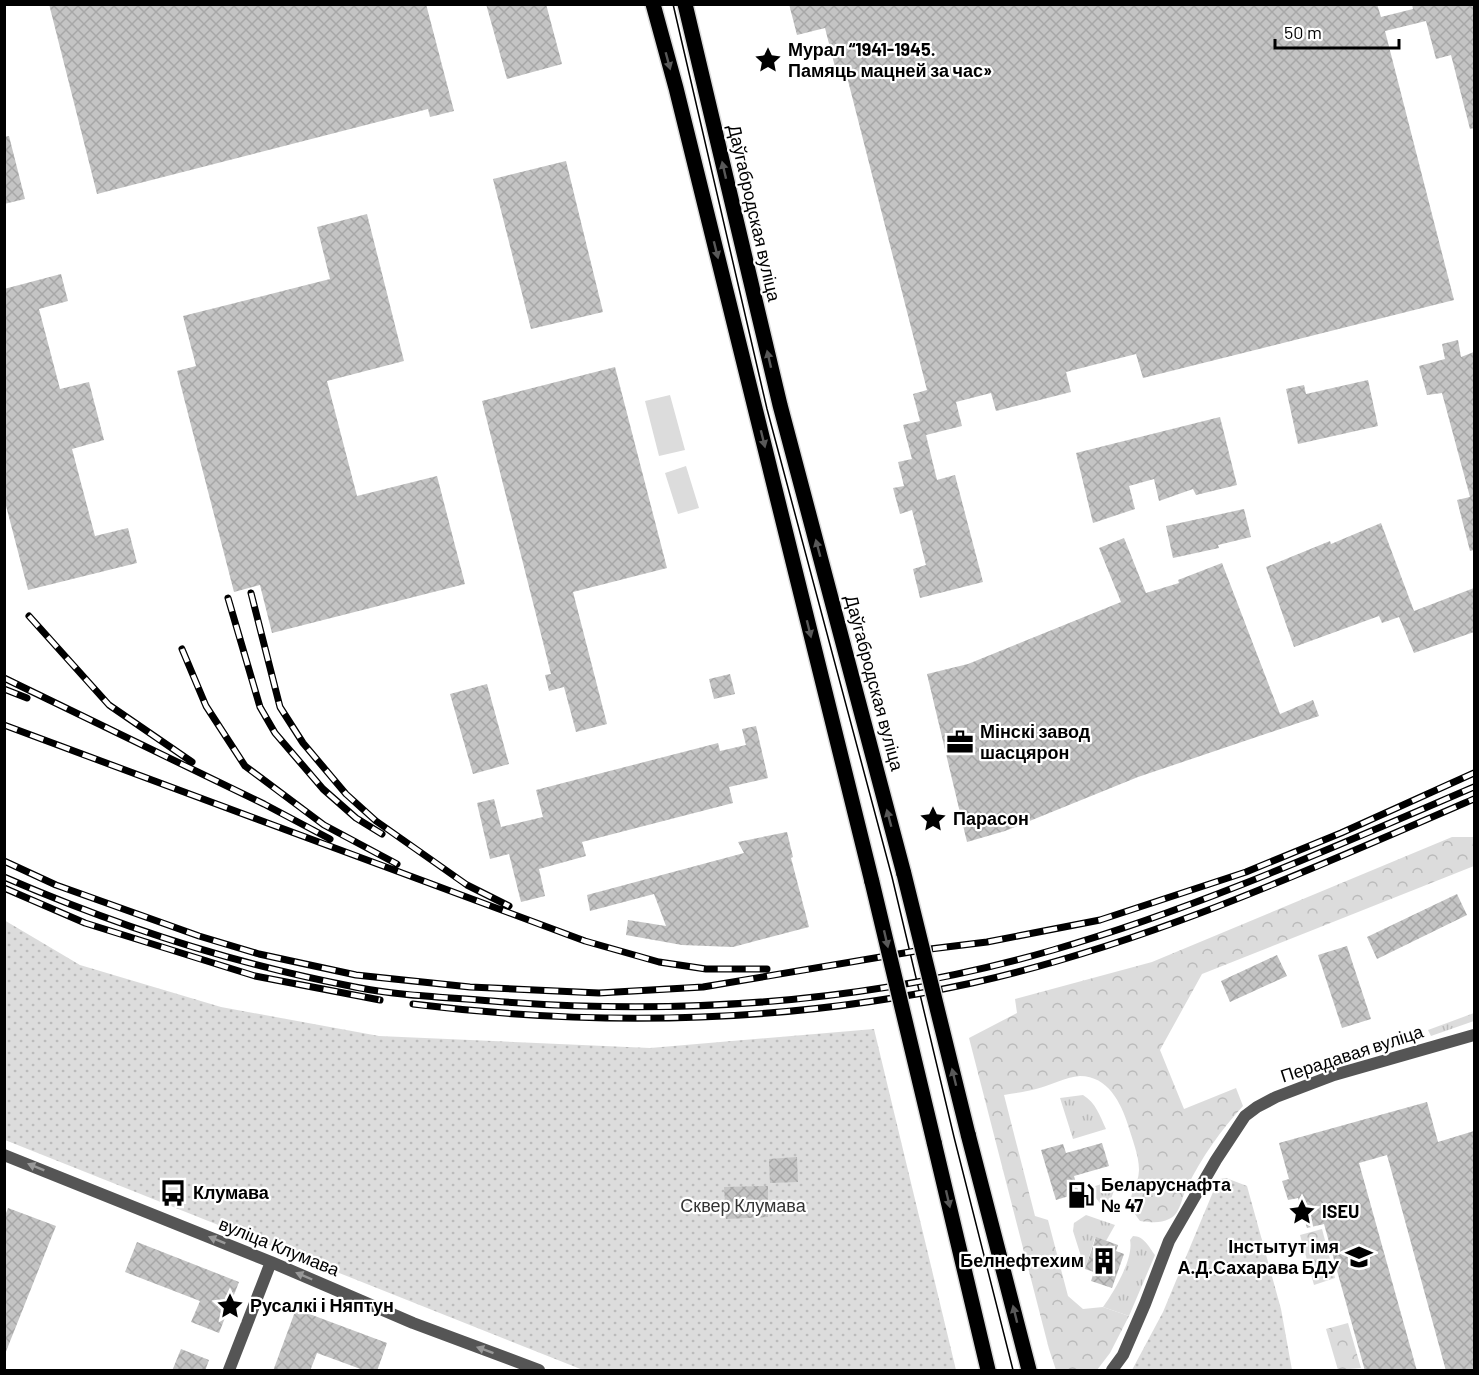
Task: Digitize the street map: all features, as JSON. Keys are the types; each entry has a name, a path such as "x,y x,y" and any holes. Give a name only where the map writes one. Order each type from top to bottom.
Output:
{"main road":[{"path":"653,4 676,88 872,882 988,1371"},
{"name":"Даўгабродская вуліца","path":"685,4 780,405 904,874 1029,1371"}],"street":[{"name":"Перадавая вуліца","path":"1112,1371 1123,1355 1169,1241 1216,1160 1245,1116 1276,1097 1334,1075 1474,1035"},
{"name":"вуліца Клумава","path":"4,1155 271,1262 413,1323 539,1371"},
{"path":"229,1371 271,1262"}],"green space":[{"path":"670,395 685,450 659,456 645,401"},
{"path":"686,466 699,508 678,514 665,473"},
{"path":"1452,837 1474,837 1474,866 1202,974 1160,1050 1184,1109 1236,1088 1243,1106 1205,1155 1173,1217 1158,1222 1140,1221 1134,1212 1131,1200 1138,1178 1137,1153 1121,1108 1106,1086 1090,1077 1080,1076 1041,1088 1004,1095 1035,1216 1048,1220 1068,1296 1083,1309 1103,1307 1129,1316 1110,1353 1097,1370 1056,1370 969,1038 1017,1013 1015,999 1152,962"},
{"name":"Сквер Клумава","path":"4,920 80,965 221,1007 379,1036 650,1048 874,1029 956,1370 583,1370 5,1140"},
{"path":"1474,1013 1474,1021 1431,1036 1428,1030"},
{"path":"1083,1095 1094,1106 1106,1129 1073,1139 1060,1098"},
{"path":"1226,1178 1247,1186 1281,1309 1292,1370 1132,1370 1163,1312 1213,1192 1220,1179"},
{"path":"1118,1179 1111,1199 1100,1203 1092,1187"},
{"path":"1086,1215 1115,1225 1106,1241 1095,1238 1085,1269 1073,1231 1074,1223"},
{"path":"1322,1229 1335,1278 1314,1285 1300,1235"},
{"path":"1133,1236 1143,1240 1155,1255 1129,1316 1103,1307 1122,1275 1129,1256 1130,1240"},
{"path":"1348,1323 1361,1368 1338,1370 1326,1329"}],"building":[{"path":"49,4 426,4 454,111 430,117 428,109 97,194"},
{"path":"486,4 546,4 562,64 507,79"},
{"path":"789,4 1377,4 1381,17 1413,9 1412,4 1474,4 1474,128 1470,129 1451,55 1436,59 1426,21 1385,31 1454,300 1143,378 1136,354 1066,372 1071,392 996,411 991,393 956,402 962,426 926,435 937,480 955,475 983,582 920,598 913,569 926,565 912,510 900,514 893,488 904,486 898,462 912,459 903,425 920,421 913,394 927,390 844,65 835,67 825,28 797,35"},
{"path":"9,136 25,199 4,204 4,137"},
{"path":"566,161 603,312 531,329 493,179"},
{"path":"367,214 404,361 327,381 357,496 437,476 465,584 272,633 260,585 234,592 177,371 196,366 183,316 330,279 317,227"},
{"path":"61,274 68,301 39,309 60,389 89,382 104,440 72,449 95,536 128,528 137,563 28,590 4,498 4,289"},
{"path":"1458,340 1461,357 1474,352 1474,550 1470,551 1457,500 1470,497 1442,393 1427,395 1419,366 1445,359 1442,344"},
{"path":"615,367 667,568 573,592 607,724 576,732 564,687 549,691 545,675 551,674 482,401"},
{"path":"1368,380 1378,426 1298,444 1286,389 1304,385 1306,394"},
{"path":"1220,417 1237,485 1196,495 1193,489 1159,501 1154,479 1129,486 1135,509 1093,523 1076,453"},
{"path":"1244,509 1251,537 1218,545 1219,548 1173,558 1166,526"},
{"path":"1381,523 1414,611 1474,588 1474,632 1414,653 1399,617 1382,623 1379,616 1294,647 1266,567"},
{"path":"1124,538 1146,593 1179,583 1178,580 1222,563 1280,714 1313,700 1319,716 1138,777 1005,831 967,842 927,674 968,664 1121,602 1099,548"},
{"path":"730,674 735,694 714,699 709,679"},
{"path":"487,684 509,764 473,774 450,694"},
{"path":"756,726 768,778 729,787 733,803 582,842 586,856 539,869 545,896 521,902 509,854 490,859 477,803 494,799 501,827 543,817 536,790 718,743 720,751 746,745 742,729"},
{"path":"787,832 793,857 791,858 809,927 733,947 682,945 626,935 628,920 666,926 654,894 590,911 587,895 744,853 738,842"},
{"path":"1457,894 1467,915 1377,959 1367,937"},
{"path":"1347,946 1371,1019 1342,1028 1318,955"},
{"path":"1277,955 1287,976 1230,1002 1221,981"},
{"path":"1427,1102 1438,1142 1474,1131 1474,1371 1446,1371 1387,1155 1359,1163 1417,1371 1365,1371 1324,1224 1307,1228 1298,1198 1288,1200 1282,1181 1289,1179 1279,1143"},
{"path":"1102,1143 1109,1166 1074,1176 1079,1193 1056,1200 1041,1150 1063,1144 1066,1153"},
{"path":"797,1157 798,1182 770,1183 769,1159"},
{"path":"768,1186 768,1217 726,1219 724,1187"},
{"path":"8,1208 56,1226 5,1354 4,1218"},
{"name":"Белнефтехим","path":"1096,1237 1118,1245 1116,1251 1124,1254 1112,1288 1091,1281 1094,1272 1085,1269"},
{"path":"137,1242 239,1282 219,1333 191,1322 200,1301 125,1272"},
{"path":"296,1309 387,1343 377,1371 366,1371 317,1353 310,1371 273,1371"},
{"path":"181,1349 209,1360 205,1371 172,1371"}],"tram line":[{"path":"673,4 767,409 892,877 1013,1370"}],"railway":[{"path":"251,593 280,707 303,743 346,794 376,821 467,885 509,906"},
{"path":"228,598 260,707 275,733 323,789 356,818 382,834"},
{"path":"29,616 109,705 192,762"},
{"path":"182,649 206,706 245,766 324,825 397,864"},
{"path":"4,678 264,804 330,839"},
{"path":"4,689 27,698"},
{"path":"4,725 585,941 659,962 706,969 767,969"},
{"path":"4,861 56,885 199,936 259,954 356,975 470,987 599,993 703,987 922,950 987,942 1100,920 1246,872 1341,833 1474,773"},
{"path":"4,877 90,912 176,942 265,967 355,987 423,996 563,1005 634,1007 775,1001 915,982 984,968 1053,950 1214,896 1474,787"},
{"path":"413,1004 553,1016 693,1017 833,1006 972,983 1101,948 1228,903 1474,799"},
{"path":"4,888 85,923 255,976 380,1000"}],"place":[{"name":"Мурал “1941-1945. Памяць мацней за час»","path":"768,60"},
{"name":"Мінскі завод шасцярон","path":"960,742"},
{"name":"Парасон","path":"933,819"},
{"name":"Клумава","path":"173,1193"},
{"name":"Беларуснафта № 47","path":"1081,1195"},
{"name":"ISEU","path":"1302,1212"},
{"name":"Інстытут імя А.Д.Сахарава БДУ","path":"1359,1257"},
{"name":"Белнефтехим","path":"1104,1261"},
{"name":"Русалкі і Няптун","path":"230,1306"}]}
